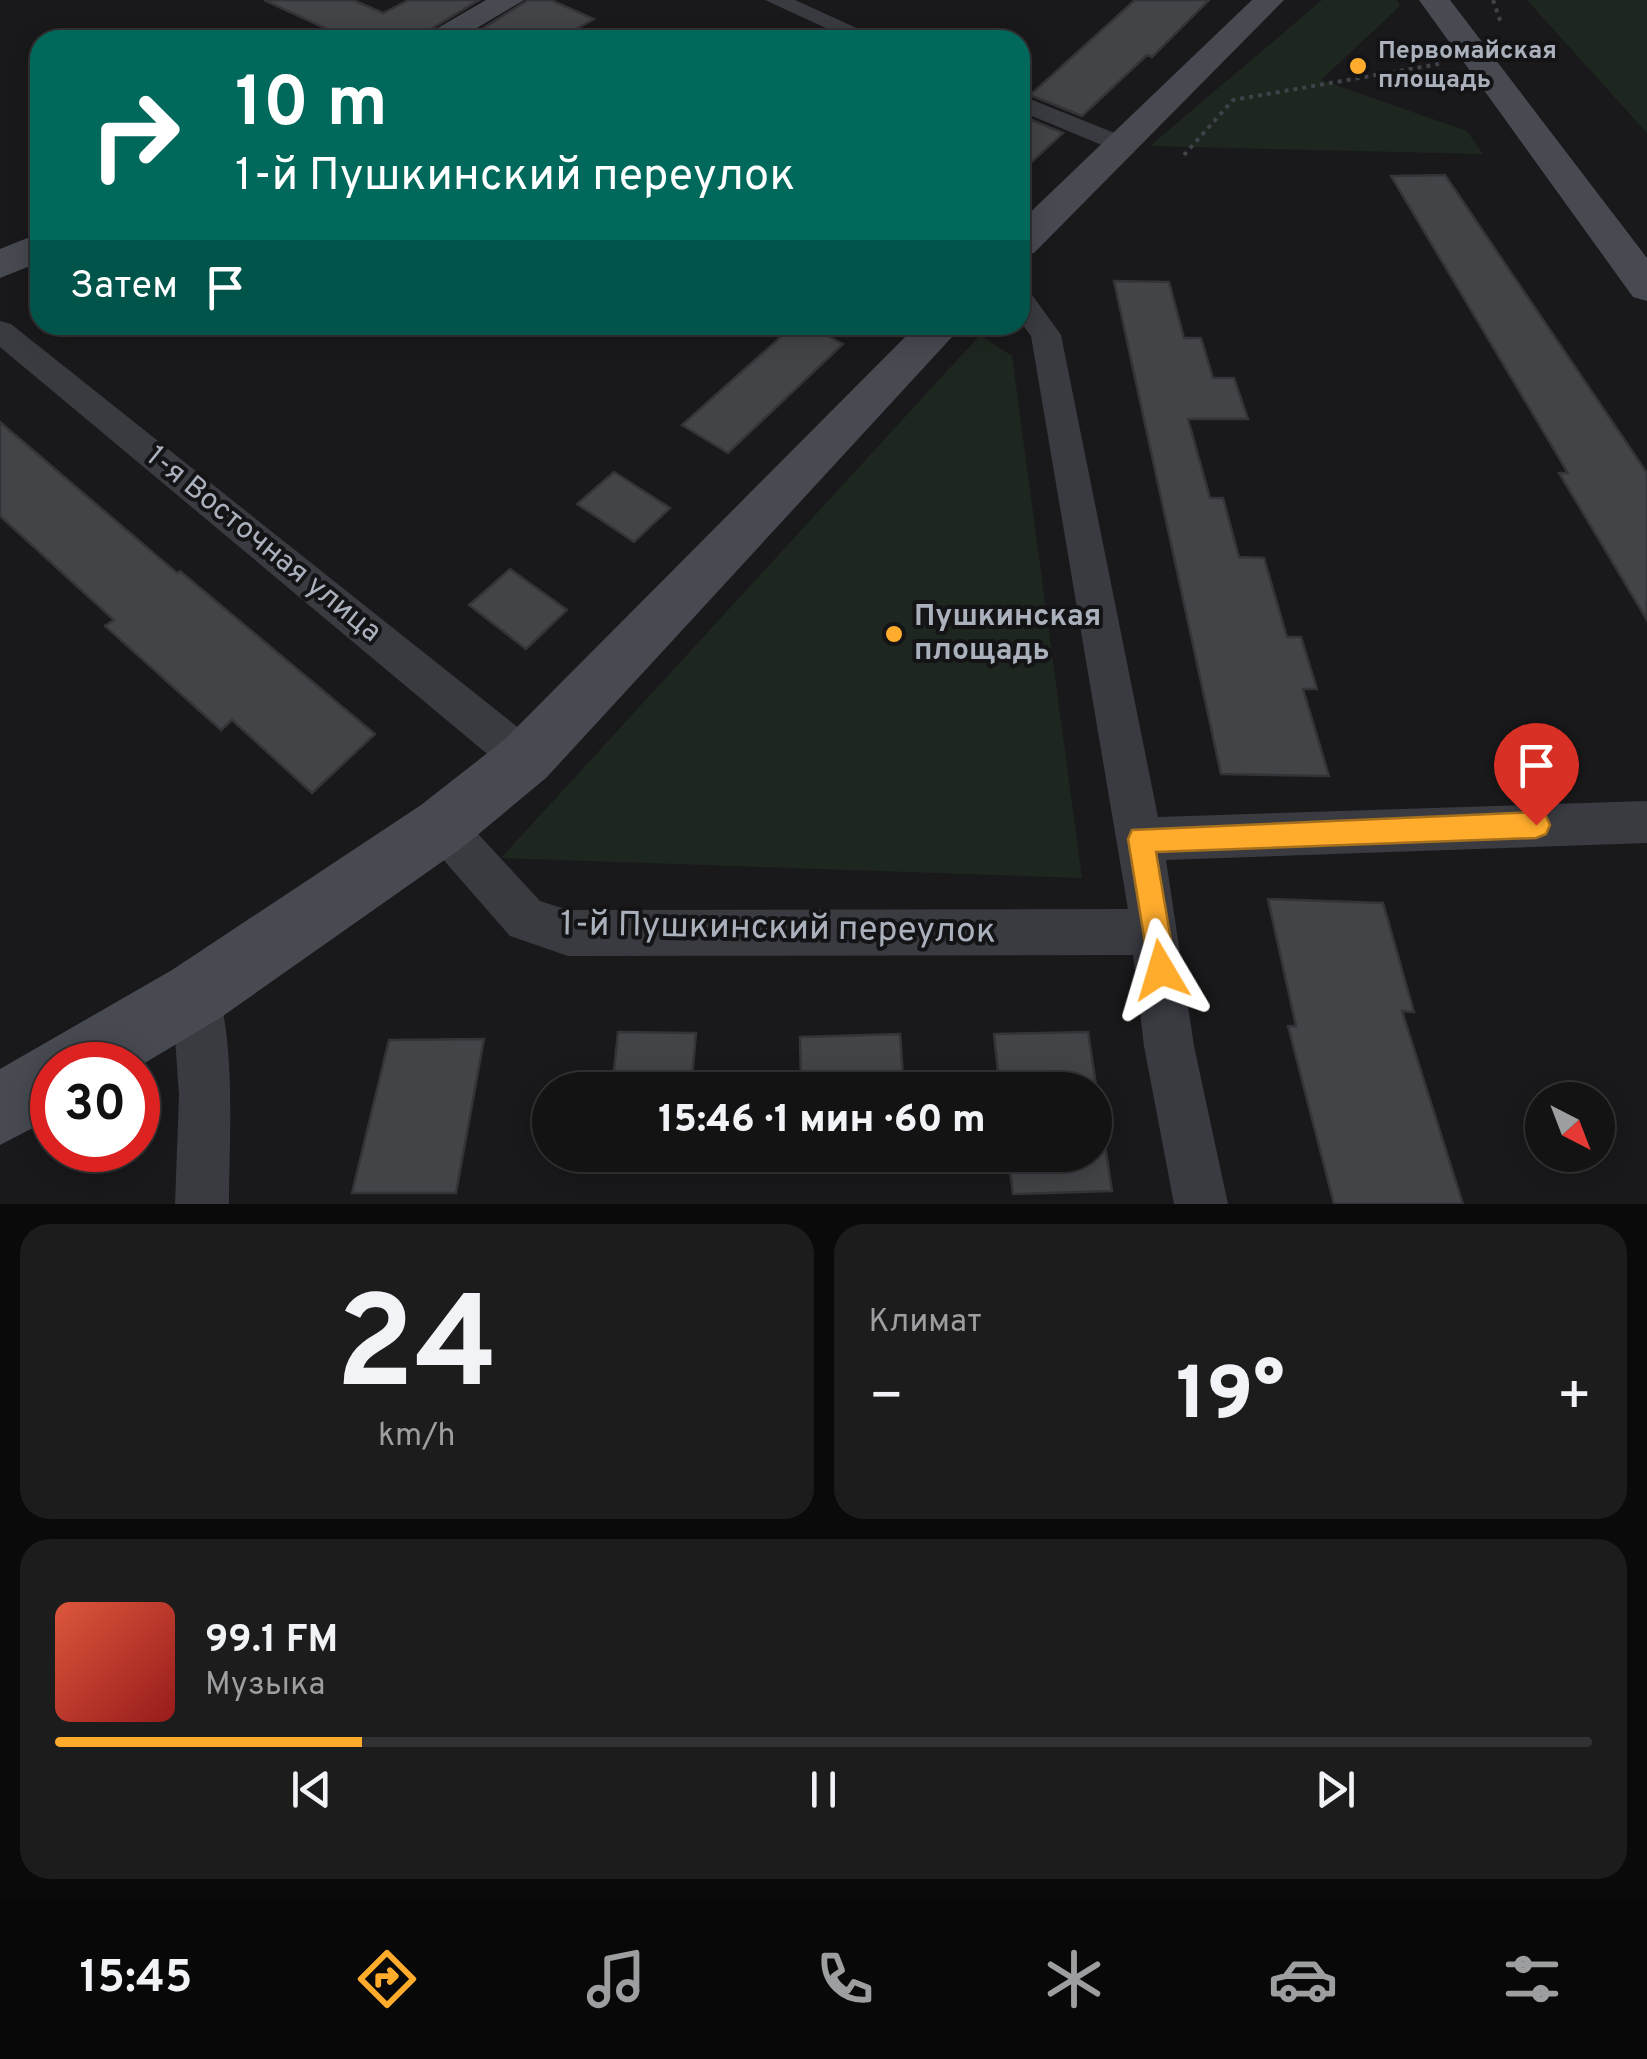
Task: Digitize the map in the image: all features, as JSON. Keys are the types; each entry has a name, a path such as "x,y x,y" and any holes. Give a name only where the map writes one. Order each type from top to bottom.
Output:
{"main road":[{"path":"452,30 508,0"},
{"path":"1030,234 1118,143 1269,0"},
{"path":"1434,0 1647,287"},
{"path":"0,265 30,251"},
{"path":"114,1042 196,994 442,826 525,759 932,335"},
{"path":"0,1109 30,1091"}],"street":[{"path":"776,0 848,30"},
{"path":"1030,106 1118,143"},
{"path":"1030,312 1046,335 1141,839 1170,1046 1201,1204"},
{"name":"1-я Восточная улица","path":"0,330 525,759"},
{"path":"1141,839 1647,822"},
{"name":"1-й Пушкинский переулок","path":"442,826 526,920 568,933 1157,932"},
{"path":"196,994 204,1096 202,1204"}],"path":[{"path":"1184,155 1233,100 1477,57"}],"shaded area":[{"path":"1322,0 1397,0 1400,6 1321,80 1467,131 1483,154 1150,146"},
{"path":"1527,0 1647,0 1647,133"},
{"path":"980,335 1012,356 1082,878 501,858"}],"building":[{"path":"264,0 353,0 383,13 409,0 479,0 430,30 329,30"},
{"path":"528,0 551,0 594,19 574,30 480,30"},
{"path":"1135,0 1209,0 1152,57 1147,55 1082,116 1030,95"},
{"path":"1030,119 1063,133 1030,164"},
{"path":"1445,175 1647,473 1647,620 1559,473 1568,473 1391,176"},
{"path":"1114,281 1169,282 1184,338 1201,338 1213,378 1234,378 1248,419 1188,419 1210,498 1223,498 1239,557 1264,558 1287,637 1301,637 1317,689 1303,689 1329,776 1221,774"},
{"path":"783,335 826,335 843,344 728,453 682,425"},
{"path":"0,422 375,734 312,793 232,720 221,730 105,626 114,620 0,516"},
{"path":"614,472 670,508 634,542 577,504"},
{"path":"510,569 567,610 526,649 469,605"},
{"path":"1268,899 1383,903 1414,1012 1402,1011 1463,1204 1334,1204 1288,1026 1296,1026"},
{"path":"618,1032 696,1033 693,1072 614,1072"},
{"path":"1088,1032 1094,1072 998,1072 994,1034"},
{"path":"900,1034 903,1072 801,1072 800,1037"},
{"path":"484,1039 456,1193 352,1193 389,1040"},
{"path":"1010,1172 1109,1172 1112,1191 1013,1194"}],"place":[{"name":"Первомайская площадь","path":"1358,66"},
{"name":"Пушкинская площадь","path":"894,634"}],"route":[{"path":"1161,970 1141,839 1536,825"}]}
